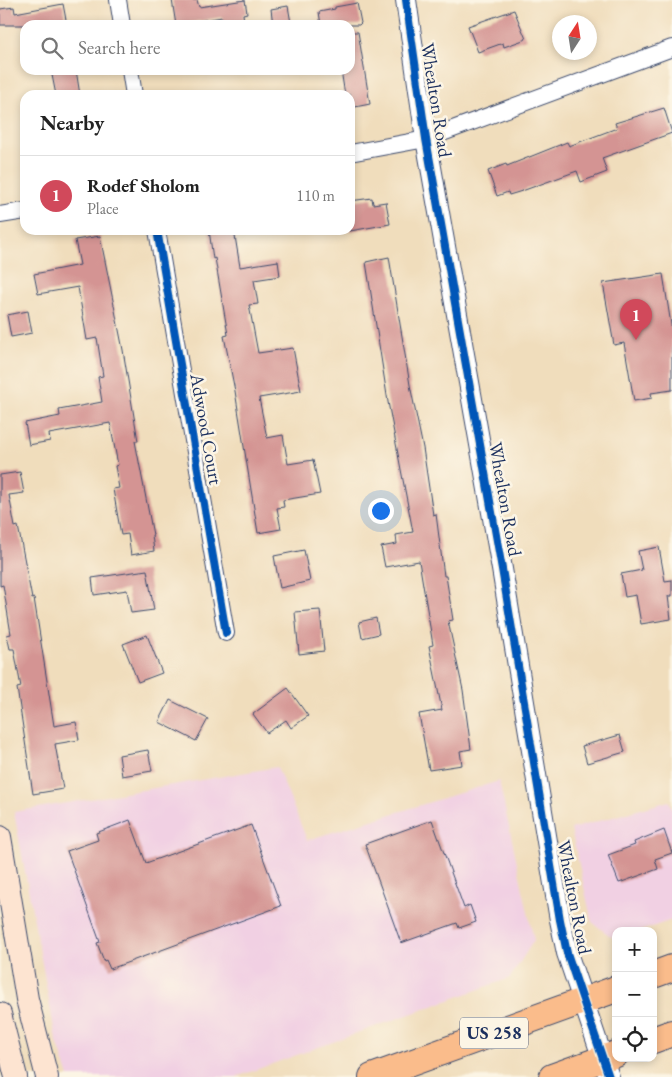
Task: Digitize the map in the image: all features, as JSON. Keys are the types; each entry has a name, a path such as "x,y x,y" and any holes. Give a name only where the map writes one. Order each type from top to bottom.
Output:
{"highway":[{"path":"657,974 672,968"},
{"name":"US 258","path":"372,1077 612,990"},
{"path":"657,1039 672,1033"},
{"path":"552,1077 609,1063"}],"main road":[{"path":"0,843 27,999 46,1077"},
{"path":"0,1014 16,1077"}],"street":[{"path":"118,0 121,20"},
{"name":"Whealton Road","path":"406,0 426,139 499,552 554,887 567,953 583,1001 609,1063"},
{"path":"355,152 426,139 672,48"},
{"path":"131,75 133,90"},
{"path":"0,215 20,212"},
{"name":"Adwood Court","path":"158,235 226,633"}],"shaded area":[{"path":"277,767 307,840 499,781 534,940 510,978 236,1077 69,1077 56,1039 14,812"},
{"path":"669,801 672,809 672,920 652,927 612,927 612,937 592,922 571,829"}],"building":[{"path":"172,0 197,0 199,7 245,0 247,13 243,14 244,20 222,20 222,17 205,20 175,20"},
{"path":"357,3 361,23 355,25 355,20 320,20 319,12 335,9 335,7"},
{"path":"63,4 66,20 20,20 20,25 0,25 0,9 14,7 15,13"},
{"path":"288,6 290,20 272,20 271,9"},
{"path":"514,10 526,39 504,47 503,43 478,52 468,26"},
{"path":"355,32 358,32 370,104 355,107 355,90 344,90 342,75 355,75"},
{"path":"52,75 77,75 79,90 55,90"},
{"path":"664,108 672,133 602,158 607,172 581,182 577,171 522,191 509,195 508,192 497,196 488,171 506,164 507,166 567,142 569,146 617,128 615,123"},
{"path":"372,198 373,204 386,202 390,224 355,230 355,200"},
{"path":"210,235 235,235 240,267 278,261 280,276 254,280 258,304 249,305 258,353 293,348 301,391 259,398 267,438 283,435 288,464 313,460 320,494 283,500 284,507 277,508 281,529 258,533 224,336 228,335 215,258 213,259"},
{"path":"100,236 123,350 138,441 135,441 153,535 154,551 131,555 128,534 121,535 113,489 119,488 115,466 118,465 110,423 49,434 50,441 29,445 25,423 60,416 59,410 102,402 98,377 103,376 97,338 87,340 78,287 38,294 34,274 80,265 75,240"},
{"path":"389,257 433,515 436,514 444,576 446,576 453,620 448,621 463,690 471,749 460,751 462,765 429,770 419,714 442,710 429,646 433,645 419,561 385,567 381,547 397,544 396,535 413,532 388,402 366,262"},
{"path":"663,274 672,331 672,390 651,393 652,398 634,401 624,343 614,345 603,283"},
{"path":"28,311 32,333 11,337 7,315"},
{"path":"20,472 24,493 9,495 15,527 18,526 32,599 34,598 54,726 76,722 79,740 55,744 63,789 33,794 17,688 21,687 14,649 10,649 7,635 11,634 3,585 0,586 0,475"},
{"path":"659,547 665,581 672,580 672,596 668,596 671,619 641,624 636,595 625,597 621,574 642,570 638,551"},
{"path":"304,550 310,581 280,588 274,556"},
{"path":"147,570 154,610 131,613 127,590 94,595 92,578"},
{"path":"320,610 324,651 299,654 295,612"},
{"path":"376,618 379,634 362,638 359,622"},
{"path":"147,635 162,673 138,682 123,644"},
{"path":"288,688 308,716 291,728 286,720 267,733 253,714"},
{"path":"170,700 208,719 196,741 159,722"},
{"path":"620,735 625,752 587,763 582,746"},
{"path":"148,750 152,771 122,776 119,755"},
{"path":"130,820 146,863 251,825 281,906 110,969 106,960 104,961 97,943 100,942 67,851 98,840 96,833"},
{"path":"432,820 464,908 470,905 476,922 459,928 457,923 401,943 365,844"},
{"path":"664,830 672,853 655,859 658,869 619,883 608,855 635,845 634,842"}],"cycle path":[{"path":"406,0 426,139 502,569 560,920 567,953 609,1077"},
{"path":"158,235 226,633"}],"place":[{"name":"Rodef Sholom","path":"636,340"}]}
